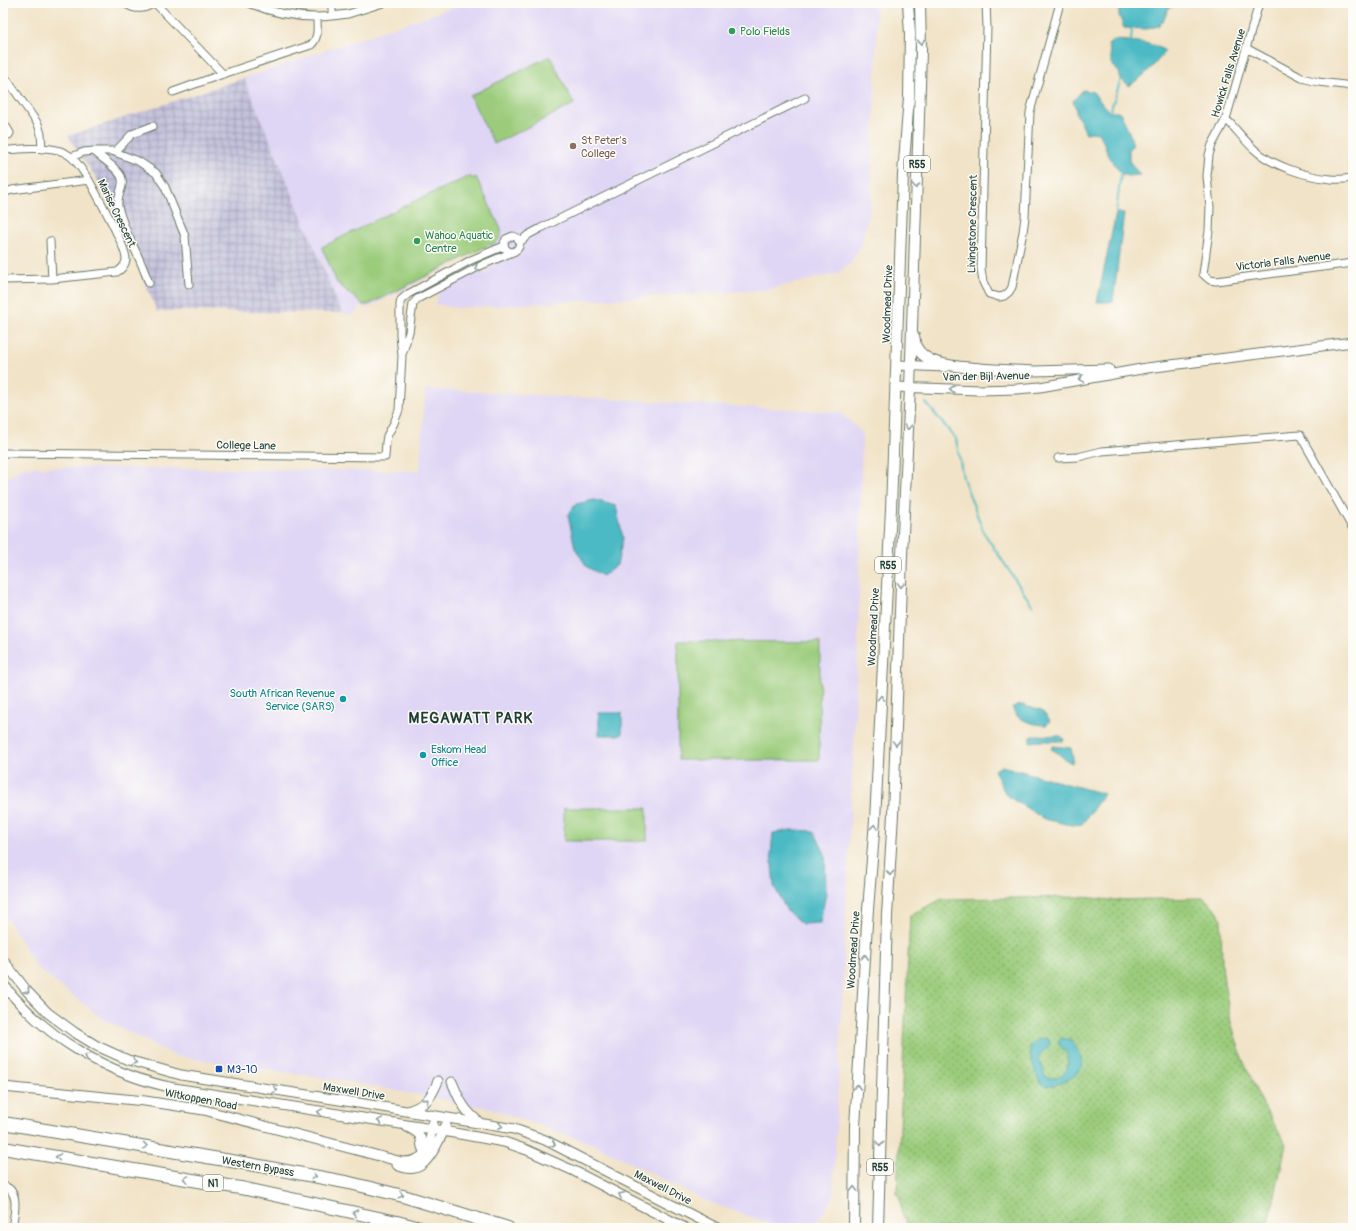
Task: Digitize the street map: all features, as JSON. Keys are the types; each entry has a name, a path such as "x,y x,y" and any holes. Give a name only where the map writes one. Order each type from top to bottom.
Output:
{"highway":[{"name":"Western Bypass","path":"3,1123 249,1164 350,1183 438,1206 508,1228"},
{"name":"N1","path":"3,1148 246,1189 390,1220 420,1228"}],"main road":[{"name":"Woodmead Drive","path":"854,1228 859,1062 875,820 891,509 903,175 909,98 910,34 908,3"},
{"name":"R55","path":"878,1228 887,916 893,814 902,555 911,366 921,50 920,3"},
{"path":"912,325 916,346 929,360 943,364 983,368"},
{"name":"Van der Bijl Avenue","path":"896,388 980,390 1040,387 1147,368 1353,342"},
{"name":"Van der Bijl Avenue","path":"897,365 1070,371 1147,368"},
{"name":"Maxwell Drive","path":"3,960 27,991 48,1012 74,1032 97,1046 128,1060 181,1075 514,1129 545,1140 717,1228"},
{"path":"3,984 33,1017 48,1030 73,1048 116,1071 157,1085 499,1140 523,1148 574,1171 685,1228"},
{"path":"406,1112 416,1108 428,1100 438,1081"},
{"path":"452,1082 465,1109 480,1124"},
{"path":"246,1100 249,1086"},
{"name":"Witkoppen Road","path":"3,1087 117,1098 198,1109 400,1162 420,1159 425,1153"},
{"path":"425,1153 428,1148 435,1116"},
{"name":"Witkoppen Road","path":"390,1160 403,1168 412,1168 426,1163 444,1131 448,1118"},
{"path":"402,1124 418,1133 422,1139 425,1153"}],"street":[{"path":"126,3 129,6 136,8 143,8 154,3 223,74"},
{"path":"249,3 277,12 303,17 348,14 383,3"},
{"path":"332,3 332,16"},
{"name":"Livingstone Crescent","path":"986,3 987,27 981,269 986,291 992,296 999,297 1007,294 1012,287 1024,224 1030,112 1060,3"},
{"name":"Howick Falls Avenue","path":"1216,281 1210,280 1203,274 1210,208 1207,165 1212,145 1226,119 1259,3"},
{"path":"173,92 311,45 315,42 317,37 317,17"},
{"path":"1246,48 1302,78 1318,82 1353,86"},
{"path":"3,74 38,124 41,134 42,149"},
{"path":"520,242 517,238 510,236 506,239 504,246 507,251 512,252 518,250 520,242 528,235 541,228 805,98"},
{"path":"1226,119 1255,150 1265,158 1281,167 1331,179 1353,178"},
{"path":"3,122 10,133 9,135 3,135"},
{"path":"115,152 132,134 153,126"},
{"path":"3,150 59,150 70,157 89,180"},
{"path":"94,151 104,161 116,169 122,178 122,185 117,201 119,209 129,238 149,283"},
{"path":"70,157 84,152 115,152 150,168 156,173 165,187 185,236 187,245 189,284"},
{"name":"Marise Crescent","path":"3,193 12,190 89,180 106,212 125,255 125,264 123,268 117,272 52,279 3,280"},
{"path":"50,240 52,279"},
{"name":"College Lane","path":"3,453 385,457 387,436 399,410 402,356 400,335 401,300 408,294 471,260 504,246"},
{"name":"College Lane","path":"402,356 409,332 413,304 417,299 482,265 512,252"},
{"name":"Victoria Falls Avenue","path":"1216,281 1353,263"},
{"path":"1058,458 1078,458 1102,452 1300,435 1353,529"},
{"path":"5,1187 13,1194 14,1198 12,1228"}],"shaded area":[{"name":"St Peter's College","path":"466,3 875,3 877,30 871,202 861,246 850,264 836,274 764,290 458,308 435,304 439,292 476,272 487,274 489,266 497,264 488,246 368,308 360,306 358,311 351,316 342,313 244,78"},
{"path":"244,78 342,313 157,312 112,202 68,136"},
{"path":"425,389 840,412 862,433 858,649 833,1198 813,1228 782,1228 701,1199 598,1146 489,1108 338,1080 176,1056 104,1020 37,968 3,912 3,480 24,467 420,471"}],"green space":[{"path":"550,56 574,104 494,144 470,96"},
{"name":"Wahoo Aquatic Centre","path":"470,176 472,179 476,177 501,229 499,239 492,246 491,244 368,305 363,305 337,283 322,247 404,206"},
{"path":"678,641 820,642 819,760 678,760"},
{"path":"564,808 647,808 647,841 564,841"},
{"path":"1081,897 1111,900 1204,898 1217,910 1221,918 1222,965 1231,1022 1242,1058 1263,1105 1286,1144 1268,1228 908,1228 901,1210 900,1199 897,1192 910,915 942,899"}],"water":[{"path":"1119,3 1175,3 1167,11 1164,20 1158,26 1147,29 1124,28 1119,15"},
{"path":"1114,40 1148,44 1165,51 1148,71 1128,86 1121,79 1119,72 1112,66 1108,45"},
{"path":"1083,90 1093,92 1110,112 1120,112 1133,145 1129,149 1129,161 1140,175 1127,176 1121,173 1108,156 1104,143 1098,133 1086,133 1076,113 1073,101"},
{"path":"1116,213 1124,213 1113,302 1097,302"},
{"path":"594,500 616,506 623,538 617,565 603,576 587,567 575,548 568,515 576,504"},
{"path":"1022,705 1042,711 1050,721 1046,725 1042,725 1023,720 1016,715 1012,707"},
{"path":"599,713 622,713 622,735 599,735"},
{"path":"1036,735 1061,736 1064,739 1063,741 1030,742 1031,737"},
{"path":"1053,746 1071,748 1073,757 1072,763 1051,749"},
{"path":"1002,766 1104,794 1082,824 1071,825 1044,819 1006,795 994,770"},
{"path":"791,830 814,831 825,854 826,893 820,923 802,924 787,911 774,886 771,854 773,833"},
{"path":"1045,1038 1049,1039 1050,1045 1041,1053 1038,1060 1043,1067 1044,1075 1047,1078 1062,1075 1067,1068 1068,1059 1065,1050 1058,1043 1061,1038 1071,1040 1078,1050 1082,1062 1079,1072 1074,1076 1068,1080 1050,1086 1045,1086 1040,1083 1030,1051 1030,1048 1034,1042"}],"waterway":[{"path":"1131,41 1132,29"},
{"path":"1110,112 1121,79"},
{"path":"1116,213 1121,173"},
{"path":"926,403 956,439 963,478 984,533 1032,605"}],"place":[{"name":"Polo Fields","path":"732,31"},
{"name":"St Peter's College","path":"573,146"},
{"name":"Wahoo Aquatic Centre","path":"417,241"},
{"name":"South African Revenue Service (SARS)","path":"343,699"},
{"name":"Eskom Head Office","path":"423,755"},
{"name":"M3-10","path":"219,1069"}],"district":[{"name":"MEGAWATT PARK","path":"471,718"}]}
